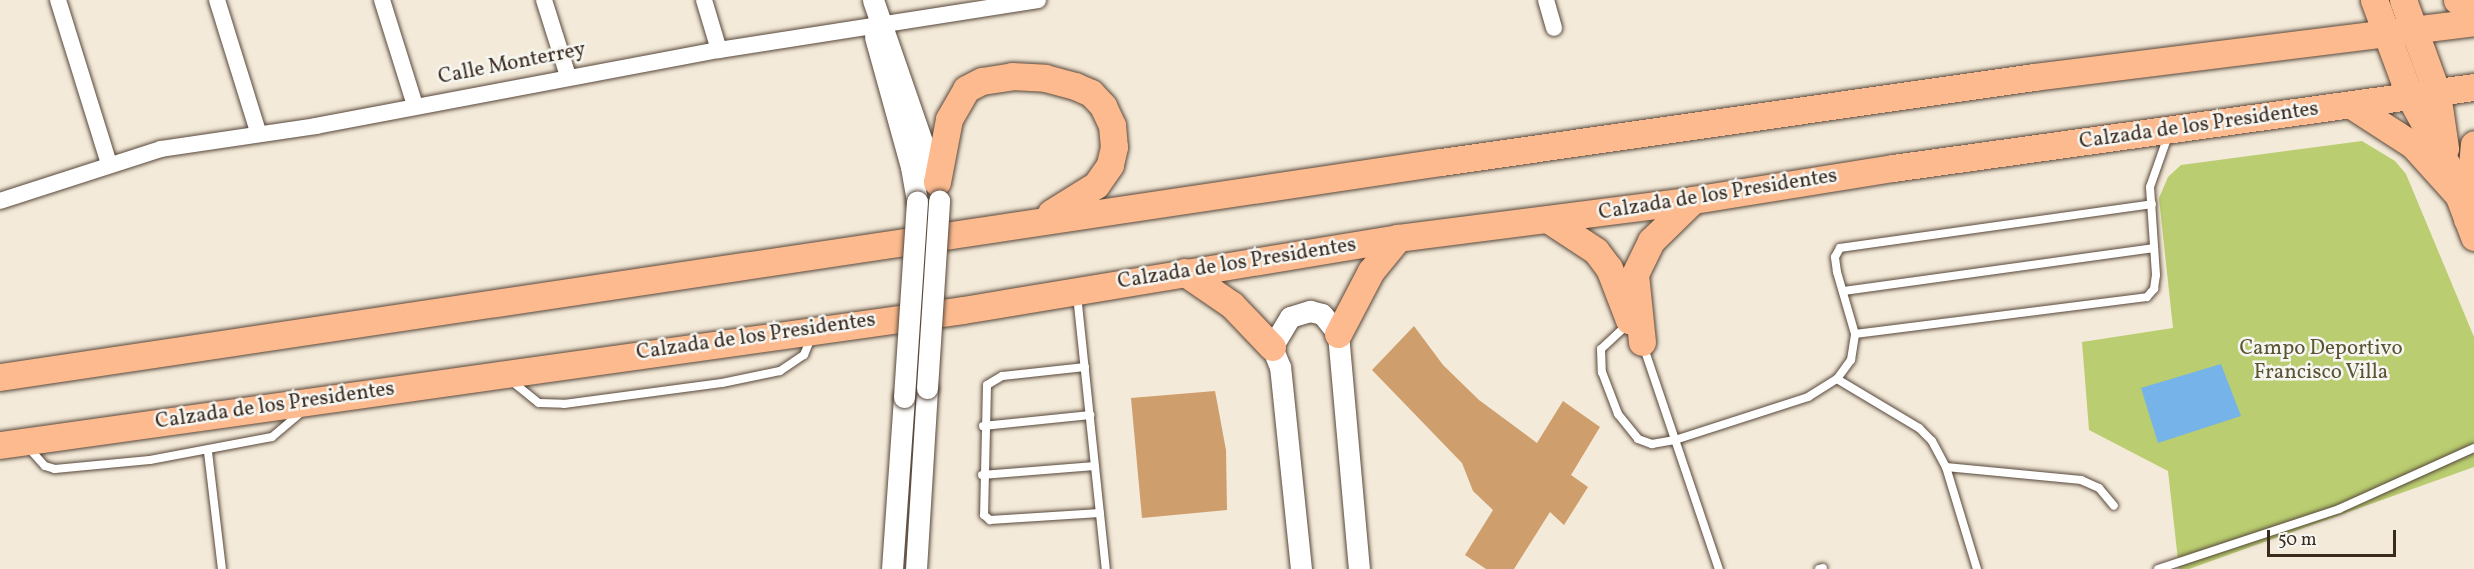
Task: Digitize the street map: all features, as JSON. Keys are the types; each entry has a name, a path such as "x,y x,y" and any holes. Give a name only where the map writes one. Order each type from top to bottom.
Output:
{"main road":[{"path":"2374,0 2410,97 2447,165 2466,217"},
{"path":"2403,0 2437,93 2447,165"},
{"path":"2457,0 2474,9"},
{"path":"0,377 2034,77 2474,22"},
{"path":"938,191 949,119 966,89 982,81 1012,76 1045,78 1075,86 1091,93 1112,125 1114,147 1110,165 1096,185 1079,199 1032,223"},
{"name":"Calzada de los Presidentes","path":"12,444 503,372 815,330 1077,291 1398,238 1693,200 1893,168 2474,87"},
{"path":"2350,105 2413,145 2466,217"},
{"path":"2466,217 2474,144"},
{"path":"1636,332 1635,274 1651,241 1693,200"},
{"path":"1549,219 1596,251 1609,268 1636,332"},
{"path":"1338,334 1371,271 1398,238"},
{"path":"1184,272 1232,304 1272,347"}],"street":[{"path":"58,0 109,164"},
{"path":"217,0 258,132"},
{"path":"382,0 415,105"},
{"path":"544,0 568,76"},
{"path":"704,0 719,50"},
{"path":"872,0 912,167 917,201 892,569"},
{"name":"Calle Monterrey","path":"0,201 161,149 258,132 299,129 568,76 719,50 1038,0"},
{"path":"1546,0 1554,28"},
{"path":"879,26 938,191 916,569"},
{"path":"1301,569 1280,367 1272,347 1282,327 1299,312 1322,314 1338,334 1359,569"}],"lane":[{"path":"1855,334 2147,297 2155,282 2153,176 2170,130"},
{"path":"1719,569 1676,440 1636,332 1601,349 1602,372 1629,432 1652,444 1676,440 1808,397 1837,379 1851,360 1855,334 1834,257 1840,248 1852,243 2152,204"},
{"path":"1844,291 2154,248"},
{"path":"1077,291 1106,569"},
{"path":"503,372 520,391 539,403 601,401 761,377 804,355 815,330"},
{"path":"1085,367 1002,376 990,381 985,390 983,426 984,515 987,520 1100,513"},
{"path":"1837,379 1919,428 1932,441 1946,467 1977,569"},
{"path":"12,444 45,465 69,470 208,452 272,437 314,400"},
{"path":"983,426 1090,415"},
{"path":"2158,569 2339,508 2474,448"},
{"path":"208,452 222,569"},
{"path":"982,475 1095,466"},
{"path":"1946,467 2065,476 2099,488 2114,506"}],"green space":[{"name":"Campo Deportivo Francisco Villa","path":"2362,141 2395,161 2406,174 2474,337 2474,467 2189,569 2179,569 2168,471 2089,430 2082,342 2173,328 2159,198 2168,177 2181,165"}],"water":[{"path":"2221,364 2241,416 2158,443 2141,388"}],"building":[{"path":"1414,326 1443,365 1479,400 1537,443 1563,401 1600,427 1571,475 1588,487 1564,525 1550,512 1514,569 1486,569 1465,555 1493,510 1473,491 1462,463 1372,370"},
{"path":"1215,391 1226,450 1227,510 1142,518 1131,398"}]}
